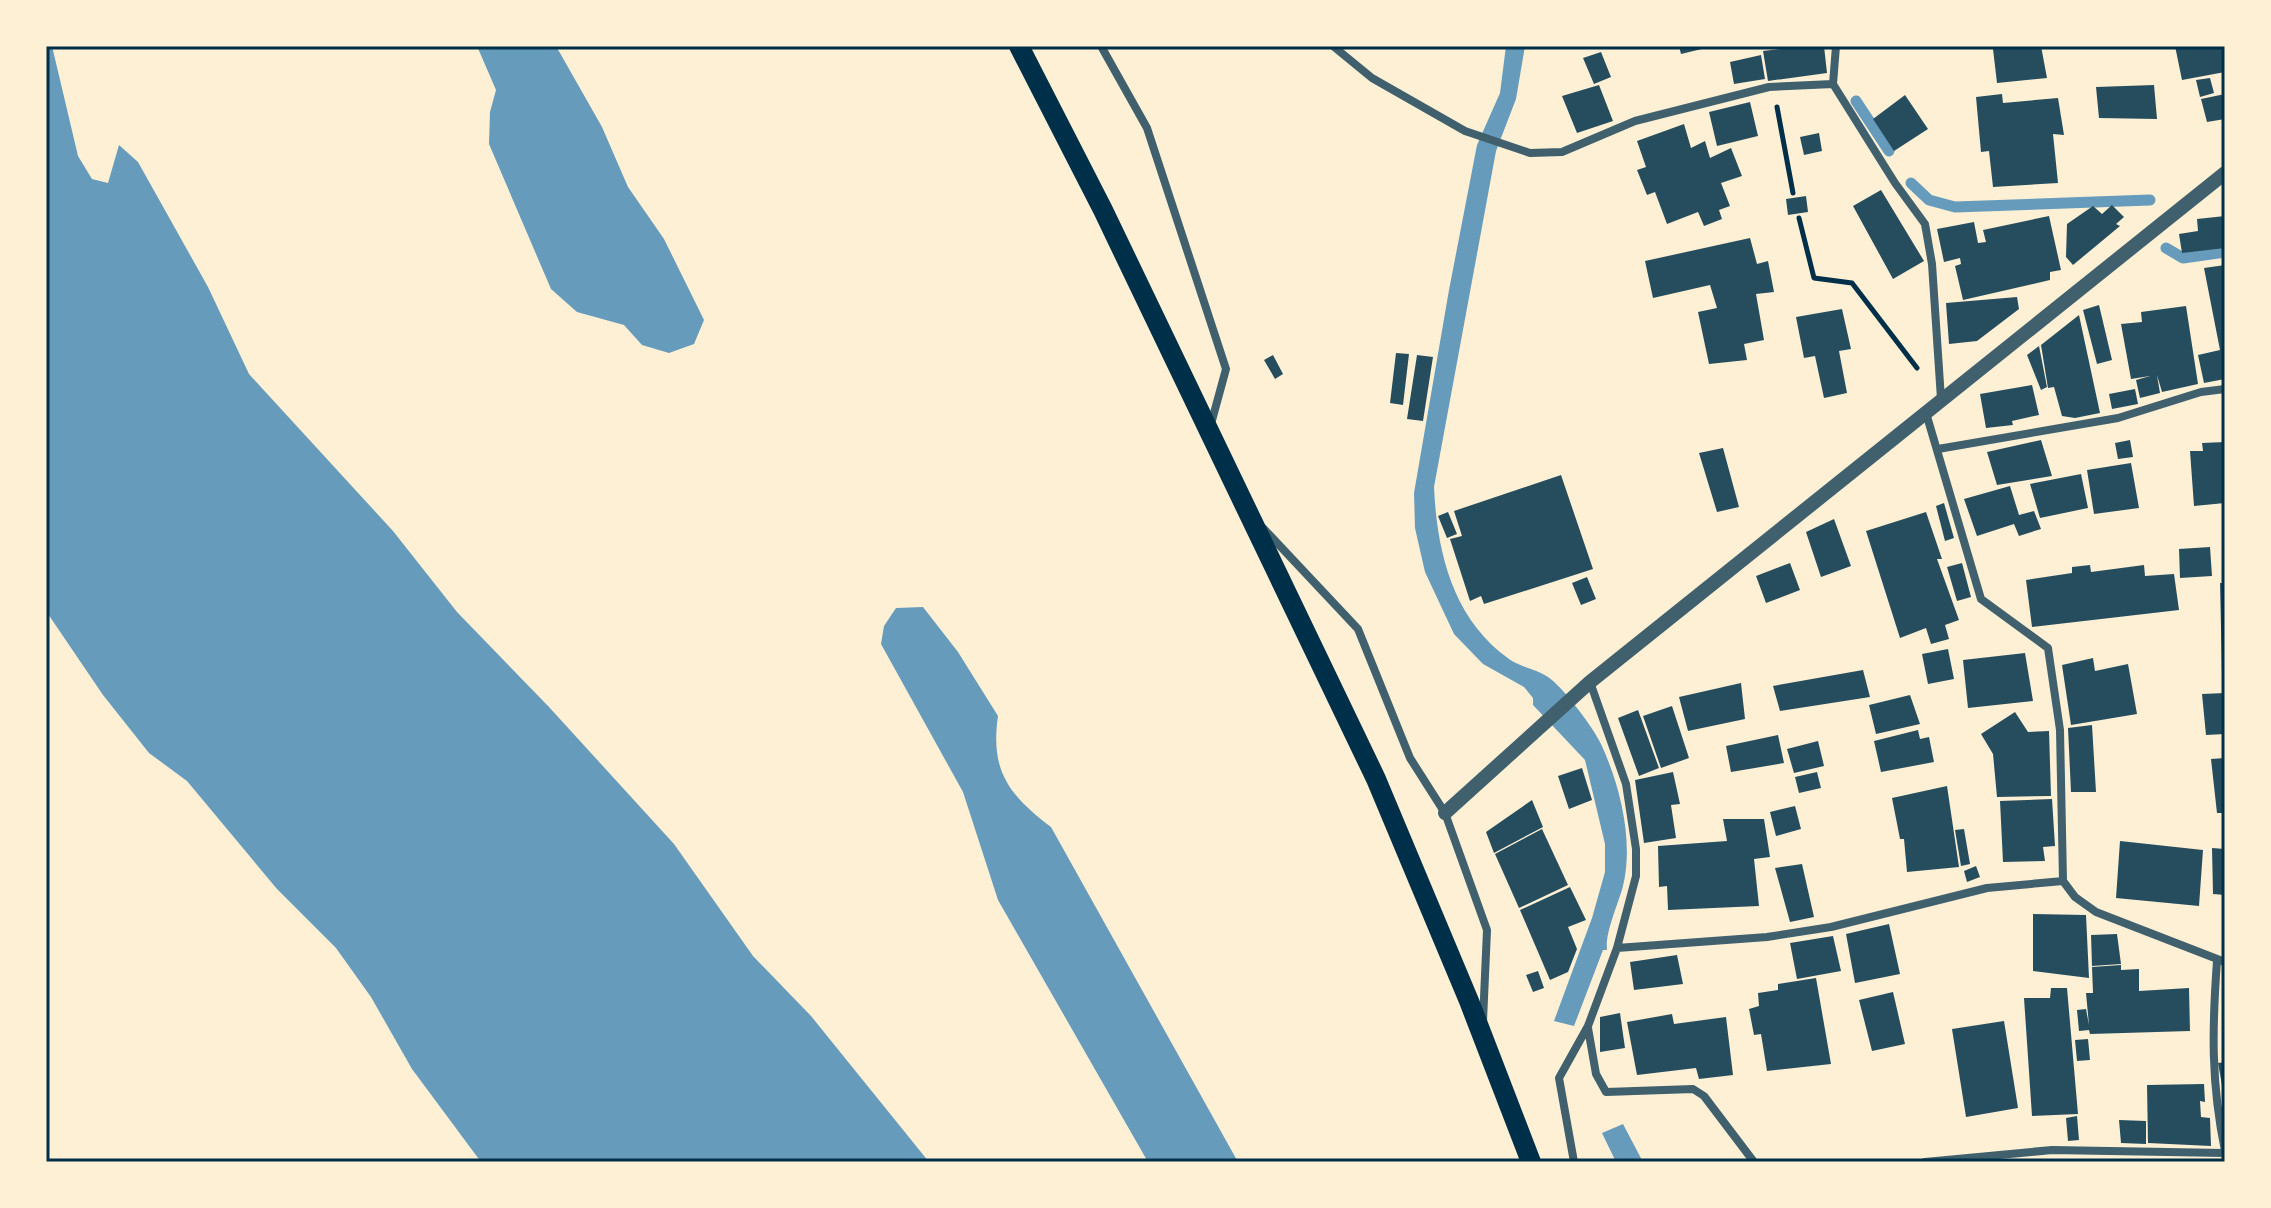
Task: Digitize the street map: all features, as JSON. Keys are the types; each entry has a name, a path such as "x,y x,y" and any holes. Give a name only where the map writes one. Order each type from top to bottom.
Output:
{"main road":[{"path":"1019,46 1210,429 1376,779 1531,1162"}],"street":[{"path":"1101,46 1147,128 1226,369 1210,429"},
{"path":"1333,46 1372,78 1465,131 1530,153 1562,152 1635,121 1773,88 1833,84"},
{"path":"1836,46 1833,84 1895,183 1925,224 1932,264 1941,400"},
{"path":"1445,813 1590,682 2225,173"},
{"path":"1938,449 2118,418 2201,392 2225,389"},
{"path":"1925,1162 2052,1150 2225,1152 2214,1098 2211,1043 2221,961 2096,912 2075,897 2063,881 2060,730 2048,648 1981,599 1926,413"},
{"path":"1246,510 1358,629 1410,758 1445,813 1487,930 1482,1038"},
{"path":"1574,1162 1559,1078 1588,1026 1617,948 1636,876 1636,849 1626,784 1590,682"},
{"path":"1617,948 1819,929 1987,888 2063,881"},
{"path":"1588,1026 1596,1074 1606,1092 1693,1089 1704,1096 1754,1162"}],"path":[{"path":"1773,88 1793,193"},
{"path":"1799,218 1814,278 1852,283 1941,400"}],"water":[{"path":"46,46 52,46 78,156 92,179 108,183 119,145 138,162 208,287 249,374 393,531 457,612 674,844 753,956 811,1016 929,1162 481,1162 412,1069 371,997 336,948 277,889 187,781 149,753 103,695 46,611"},
{"path":"477,46 556,46 602,127 628,187 664,239 704,320 694,344 669,353 642,345 624,325 577,312 551,289 489,144 490,112 496,90"},
{"path":"1506,46 1525,46 1516,99 1496,151 1434,487 1444,560 1461,604 1490,643 1513,662 1548,677 1569,698 1601,744 1619,795 1627,851 1623,886 1610,927 1607,950 1603,950 1574,1026 1554,1021 1592,918 1605,872 1605,844 1585,760 1533,705 1533,698 1524,687 1483,664 1454,634 1425,572 1415,528 1414,493 1449,290 1477,145 1500,93"},
{"path":"923,607 958,652 998,716 997,752 1006,780 1024,804 1051,827 1238,1162 1148,1162 998,900 963,792 881,644 884,626 896,608"},
{"path":"1623,1124 1643,1162 1616,1162 1602,1133"}],"building":[{"path":"1679,46 1710,46 1710,47 1681,54"},
{"path":"1824,46 1827,73 1768,81 1763,51"},
{"path":"2041,46 2047,78 1997,83 1993,49"},
{"path":"2175,46 2225,46 2225,72 2182,80"},
{"path":"1601,52 1611,77 1594,84 1583,58"},
{"path":"1761,55 1765,79 1734,84 1730,62"},
{"path":"2210,78 2214,93 2200,97 2196,80"},
{"path":"1599,85 1613,121 1577,133 1562,96"},
{"path":"2154,85 2157,119 2099,118 2096,87"},
{"path":"2002,94 2003,103 2058,98 2064,135 2053,134 2058,183 1993,187 1989,151 1981,152 1976,97"},
{"path":"2225,94 2225,119 2207,122 2201,99"},
{"path":"1905,95 1928,129 1894,151 1873,119"},
{"path":"1750,102 1758,136 1717,146 1709,112"},
{"path":"1684,124 1691,148 1705,141 1710,158 1731,148 1742,176 1721,183 1730,206 1719,210 1722,219 1704,226 1698,212 1667,224 1655,192 1647,195 1637,170 1646,167 1637,141"},
{"path":"1819,133 1822,151 1804,155 1800,137"},
{"path":"1881,190 1924,261 1893,279 1853,206"},
{"path":"1806,196 1808,212 1788,215 1786,199"},
{"path":"2112,205 2124,217 2116,224 2120,226 2073,265 2066,257 2067,224 2093,206 2102,214"},
{"path":"2049,216 2061,270 2050,272 2050,280 1963,300 1955,266 1961,264 1960,258 1944,262 1937,229 1974,222 1978,243 1986,242 1983,230"},
{"path":"2225,216 2225,248 2182,253 2179,234 2198,231 2197,219"},
{"path":"1750,238 1757,264 1768,261 1774,292 1756,294 1764,340 1744,344 1747,360 1709,364 1698,312 1717,308 1710,285 1653,298 1645,261"},
{"path":"2225,265 2225,379 2204,383 2198,355 2220,350 2204,268"},
{"path":"2017,297 2019,309 1977,341 1949,344 1946,303"},
{"path":"2099,305 2112,360 2097,364 2083,310"},
{"path":"2186,306 2198,384 2162,392 2157,375 2160,393 2140,398 2136,380 2150,376 2131,379 2121,324 2142,322 2141,312"},
{"path":"1842,309 1851,349 1839,351 1847,393 1824,398 1815,356 1804,358 1796,317"},
{"path":"2079,315 2100,413 2075,418 2062,416 2054,387 2048,388 2041,345"},
{"path":"2039,346 2047,387 2041,390 2027,355"},
{"path":"1396,353 1409,354 1403,405 1390,403"},
{"path":"1273,355 1283,374 1275,379 1264,360"},
{"path":"1417,355 1433,357 1423,421 1407,419"},
{"path":"2032,385 2039,415 2012,421 2013,425 1986,428 1980,394"},
{"path":"2135,389 2138,404 2112,409 2109,394"},
{"path":"2041,440 2052,476 1997,485 1987,452"},
{"path":"2130,440 2133,457 2118,459 2115,443"},
{"path":"2225,442 2225,503 2194,506 2190,451 2203,451 2202,443"},
{"path":"1723,448 1739,507 1717,512 1699,453"},
{"path":"2131,463 2139,508 2094,514 2087,470"},
{"path":"2081,474 2088,508 2040,518 2030,484"},
{"path":"1561,475 1593,569 1484,604 1481,596 1470,601 1450,539 1462,536 1454,511"},
{"path":"2010,486 2019,515 2034,511 2041,529 2019,536 2014,524 1977,536 1964,499"},
{"path":"1944,503 1954,538 1945,541 1936,506"},
{"path":"1448,512 1457,534 1447,538 1438,516"},
{"path":"1926,512 1942,559 1937,559 1959,620 1945,625 1949,639 1931,644 1926,628 1900,638 1866,531"},
{"path":"1834,519 1851,566 1821,577 1806,532"},
{"path":"2210,547 2212,576 2180,578 2179,549"},
{"path":"1790,563 1800,590 1766,603 1756,576"},
{"path":"1962,563 1971,597 1957,601 1947,567"},
{"path":"2090,565 2091,572 2144,565 2145,576 2174,574 2179,610 2032,627 2026,580 2072,573 2072,567"},
{"path":"1587,577 1596,599 1581,605 1572,583"},
{"path":"2220,583 2225,583 2225,674 2222,674"},
{"path":"1948,649 1954,679 1928,684 1922,654"},
{"path":"2025,653 2033,701 1968,708 1963,660"},
{"path":"2093,658 2095,671 2128,664 2137,714 2071,725 2062,665"},
{"path":"1863,670 1870,697 1780,711 1773,686"},
{"path":"1741,683 1745,719 1688,731 1679,697"},
{"path":"2225,693 2225,734 2206,735 2202,694"},
{"path":"1910,695 1920,724 1876,734 1869,705"},
{"path":"1672,706 1689,758 1661,768 1643,716"},
{"path":"1638,710 1659,768 1639,776 1618,718"},
{"path":"2015,712 2028,732 2049,731 2051,796 1997,797 1993,754 1981,734"},
{"path":"2092,725 2096,792 2071,792 2068,728"},
{"path":"1918,730 1920,739 1929,737 1934,762 1881,772 1874,741"},
{"path":"1778,735 1784,763 1731,772 1726,746"},
{"path":"1818,741 1824,766 1794,773 1787,749"},
{"path":"2225,758 2225,813 2217,813 2211,759"},
{"path":"1582,768 1592,800 1569,809 1558,776"},
{"path":"1673,772 1680,804 1671,805 1676,838 1644,843 1635,780"},
{"path":"1817,772 1821,788 1799,793 1795,777"},
{"path":"1947,786 1959,867 1907,872 1904,839 1900,839 1892,798"},
{"path":"2052,799 2055,846 2043,847 2045,861 2003,862 2000,801"},
{"path":"1532,800 1543,827 1494,853 1486,832"},
{"path":"1795,806 1801,829 1776,836 1770,812"},
{"path":"1723,819 1764,819 1770,857 1754,859 1759,906 1668,910 1667,886 1659,887 1658,846 1727,841"},
{"path":"1542,829 1568,885 1519,908 1495,854"},
{"path":"1964,829 1970,864 1961,866 1955,830"},
{"path":"2120,841 2203,850 2199,906 2116,898"},
{"path":"2212,848 2225,849 2225,895 2213,894"},
{"path":"1802,864 1814,917 1790,922 1775,868"},
{"path":"1976,866 1980,877 1967,882 1964,871"},
{"path":"1570,887 1586,920 1568,927 1577,949 1568,972 1550,980 1520,910"},
{"path":"2033,914 2086,915 2089,978 2033,971"},
{"path":"1889,924 1900,974 1855,983 1846,934"},
{"path":"2117,934 2121,964 2092,966 2091,935"},
{"path":"1833,936 1841,971 1797,979 1790,943"},
{"path":"1677,955 1683,984 1634,990 1630,962"},
{"path":"2121,965 2121,970 2139,969 2139,991 2189,988 2190,1031 2090,1034 2089,1030 2079,1031 2077,1010 2086,1009 2089,1025 2086,993 2093,993 2092,967"},
{"path":"1538,971 1544,988 1533,992 1526,975"},
{"path":"1816,978 1831,1064 1767,1071 1761,1034 1754,1035 1749,1009 1759,1006 1758,993 1778,990 1778,984"},
{"path":"2051,988 2067,988 2078,1114 2032,1116 2024,998 2050,998"},
{"path":"1893,992 1905,1044 1872,1051 1859,1000"},
{"path":"1620,1013 1625,1048 1600,1052 1600,1017"},
{"path":"1672,1014 1674,1024 1726,1017 1733,1075 1699,1079 1696,1068 1637,1075 1627,1022"},
{"path":"2004,1021 2018,1108 1966,1117 1952,1029"},
{"path":"2088,1039 2090,1060 2077,1061 2075,1040"},
{"path":"2225,1062 2225,1091 2223,1091 2218,1063"},
{"path":"2204,1084 2205,1102 2200,1101 2201,1117 2210,1118 2211,1146 2148,1143 2147,1085"},
{"path":"2077,1116 2079,1140 2068,1141 2066,1118"},
{"path":"2119,1120 2146,1121 2146,1144 2121,1143"}],"waterway":[{"path":"1856,101 1889,151"},
{"path":"1911,183 1929,200 1955,207 2150,200"},
{"path":"2166,248 2183,258 2225,252"}]}
